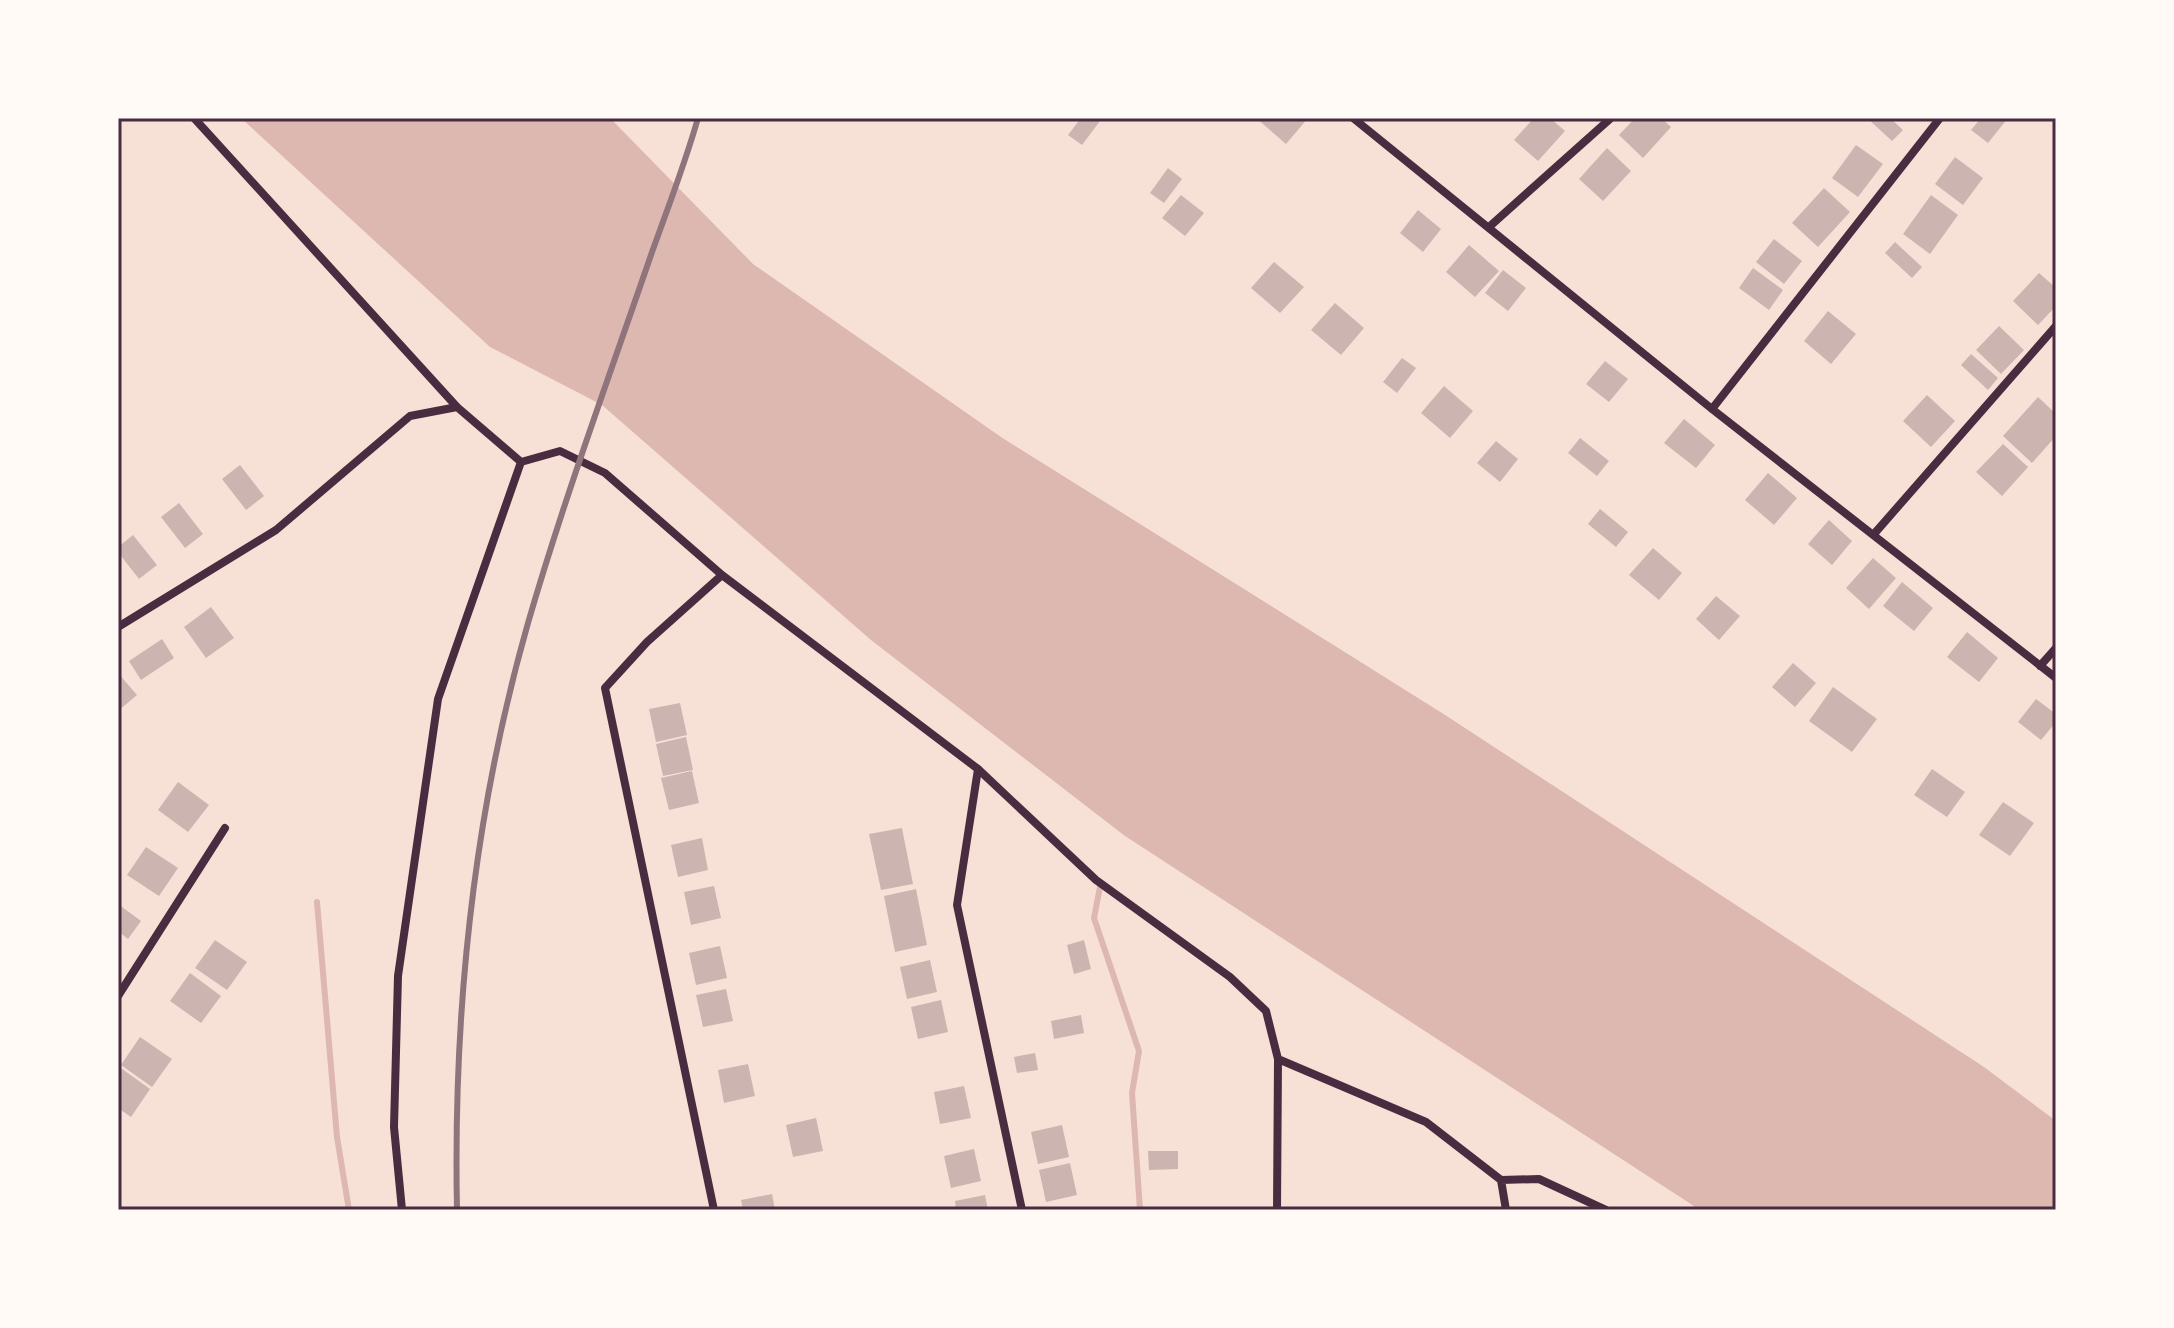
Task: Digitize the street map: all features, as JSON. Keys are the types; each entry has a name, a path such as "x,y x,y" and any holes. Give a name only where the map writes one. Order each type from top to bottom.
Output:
{"street":[{"path":"194,118 457,407 521,462"},
{"path":"1353,118 1712,409 2056,678"},
{"path":"1489,227 1611,118"},
{"path":"1712,409 1940,118"},
{"path":"1874,534 2056,326"},
{"path":"118,627 276,530 410,416 457,407"},
{"path":"521,462 560,451 605,473 722,575 978,769 1096,880 1230,977 1266,1011 1278,1059 1277,1210"},
{"path":"402,1210 394,1127 398,976 438,699 521,462"},
{"path":"714,1210 605,688 647,642 722,575"},
{"path":"2040,666 2056,648"},
{"path":"978,769 957,905 1022,1210"},
{"path":"118,996 225,828"},
{"path":"1278,1059 1426,1122 1501,1180 1539,1179 1606,1210"},
{"path":"1501,1180 1506,1210"}],"shaded area":[{"path":"241,118 610,118 753,264 1001,437 1442,713 1984,1067 2056,1121 2056,1210 1700,1210 1125,836 871,640 602,405 490,347"}],"building":[{"path":"1081,118 1100,121 1082,145 1068,135"},
{"path":"1256,118 1308,118 1286,144"},
{"path":"1534,118 1550,118 1565,131 1538,161 1514,140"},
{"path":"1635,118 1661,118 1671,127 1643,158 1619,135"},
{"path":"1867,118 1890,118 1903,130 1892,141"},
{"path":"1981,118 2008,118 1988,143 1971,130"},
{"path":"1856,145 1883,164 1858,197 1832,178"},
{"path":"1607,148 1631,171 1603,201 1579,179"},
{"path":"1955,157 1983,178 1963,205 1935,184"},
{"path":"1168,168 1182,179 1164,203 1150,193"},
{"path":"1824,188 1850,212 1818,247 1792,223"},
{"path":"1181,195 1204,213 1185,236 1162,218"},
{"path":"1931,195 1958,215 1930,254 1903,234"},
{"path":"1418,210 1441,229 1423,252 1400,233"},
{"path":"1774,239 1802,261 1784,284 1756,262"},
{"path":"1895,242 1922,267 1912,278 1885,253"},
{"path":"1469,245 1499,271 1475,297 1446,272"},
{"path":"1274,262 1304,287 1280,313 1251,288"},
{"path":"1753,268 1783,290 1769,310 1739,288"},
{"path":"1503,270 1526,288 1508,311 1485,293"},
{"path":"2039,273 2056,288 2056,306 2038,325 2013,301"},
{"path":"1335,303 1364,328 1341,355 1311,330"},
{"path":"1828,311 1856,334 1831,364 1804,341"},
{"path":"1999,326 2024,350 2001,374 1976,350"},
{"path":"1971,354 1998,378 1988,390 1961,365"},
{"path":"1402,358 1416,368 1397,393 1383,382"},
{"path":"1605,361 1628,379 1609,402 1586,384"},
{"path":"1444,386 1473,411 1450,438 1421,413"},
{"path":"1927,395 1955,421 1931,447 1903,421"},
{"path":"2038,397 2056,414 2056,436 2032,463 2003,436"},
{"path":"1684,419 1715,445 1696,468 1664,443"},
{"path":"1580,438 1609,461 1597,476 1568,453"},
{"path":"1496,441 1518,459 1500,482 1477,463"},
{"path":"2003,444 2028,467 2002,496 1976,472"},
{"path":"240,465 264,496 246,510 222,479"},
{"path":"1768,473 1797,498 1774,525 1745,500"},
{"path":"179,503 203,534 185,548 161,517"},
{"path":"1600,509 1628,532 1616,547 1588,524"},
{"path":"1829,520 1852,541 1832,565 1808,544"},
{"path":"133,535 157,565 139,579 118,552 118,547"},
{"path":"1653,548 1682,573 1659,600 1629,575"},
{"path":"1873,558 1896,578 1869,609 1846,588"},
{"path":"1902,582 1933,608 1914,631 1883,606"},
{"path":"1716,596 1740,616 1719,640 1696,619"},
{"path":"211,607 234,638 206,658 184,627"},
{"path":"1967,632 1998,658 1979,682 1947,657"},
{"path":"162,639 174,658 141,680 129,661"},
{"path":"1793,663 1816,683 1795,707 1772,687"},
{"path":"118,673 137,695 118,711"},
{"path":"1833,687 1877,719 1852,752 1809,721"},
{"path":"2036,699 2056,714 2056,722 2041,740 2018,722"},
{"path":"680,703 687,735 656,742 649,709"},
{"path":"686,737 693,770 663,776 656,744"},
{"path":"1932,769 1965,792 1947,817 1914,795"},
{"path":"692,771 699,803 669,810 661,778"},
{"path":"178,782 209,805 188,832 158,810"},
{"path":"2003,802 2034,823 2010,856 1979,835"},
{"path":"902,828 913,884 881,890 869,834"},
{"path":"702,838 708,870 678,877 671,845"},
{"path":"146,847 178,868 159,896 127,875"},
{"path":"714,886 721,918 691,925 684,892"},
{"path":"916,889 927,945 895,952 884,896"},
{"path":"118,904 141,921 128,939 118,931"},
{"path":"215,940 247,962 227,990 195,968"},
{"path":"1084,940 1091,969 1074,974 1067,945"},
{"path":"720,946 727,978 696,985 689,953"},
{"path":"930,960 937,992 907,999 900,967"},
{"path":"190,973 221,996 201,1023 170,1001"},
{"path":"726,989 733,1021 703,1027 696,995"},
{"path":"941,1000 948,1032 918,1039 911,1007"},
{"path":"1081,1015 1084,1033 1054,1039 1051,1021"},
{"path":"140,1037 172,1059 152,1087 121,1065"},
{"path":"1035,1053 1038,1070 1017,1073 1014,1057"},
{"path":"748,1064 755,1096 724,1103 718,1070"},
{"path":"118,1066 150,1089 131,1117 118,1108"},
{"path":"964,1086 971,1118 940,1124 934,1092"},
{"path":"816,1118 823,1151 793,1157 786,1125"},
{"path":"1062,1125 1069,1157 1038,1164 1031,1132"},
{"path":"974,1149 981,1181 951,1188 944,1156"},
{"path":"1148,1151 1178,1151 1178,1169 1149,1170"},
{"path":"1070,1163 1077,1195 1046,1202 1039,1170"},
{"path":"772,1194 775,1210 743,1210 741,1200"},
{"path":"985,1195 988,1210 956,1210 955,1201"}],"waterway":[{"path":"1100,887 1094,918 1139,1051 1132,1093 1140,1210"},
{"path":"317,902 337,1137 349,1210"}],"railway":[{"path":"457,1210 463,988 481,840 509,694 556,530 698,118"}]}
